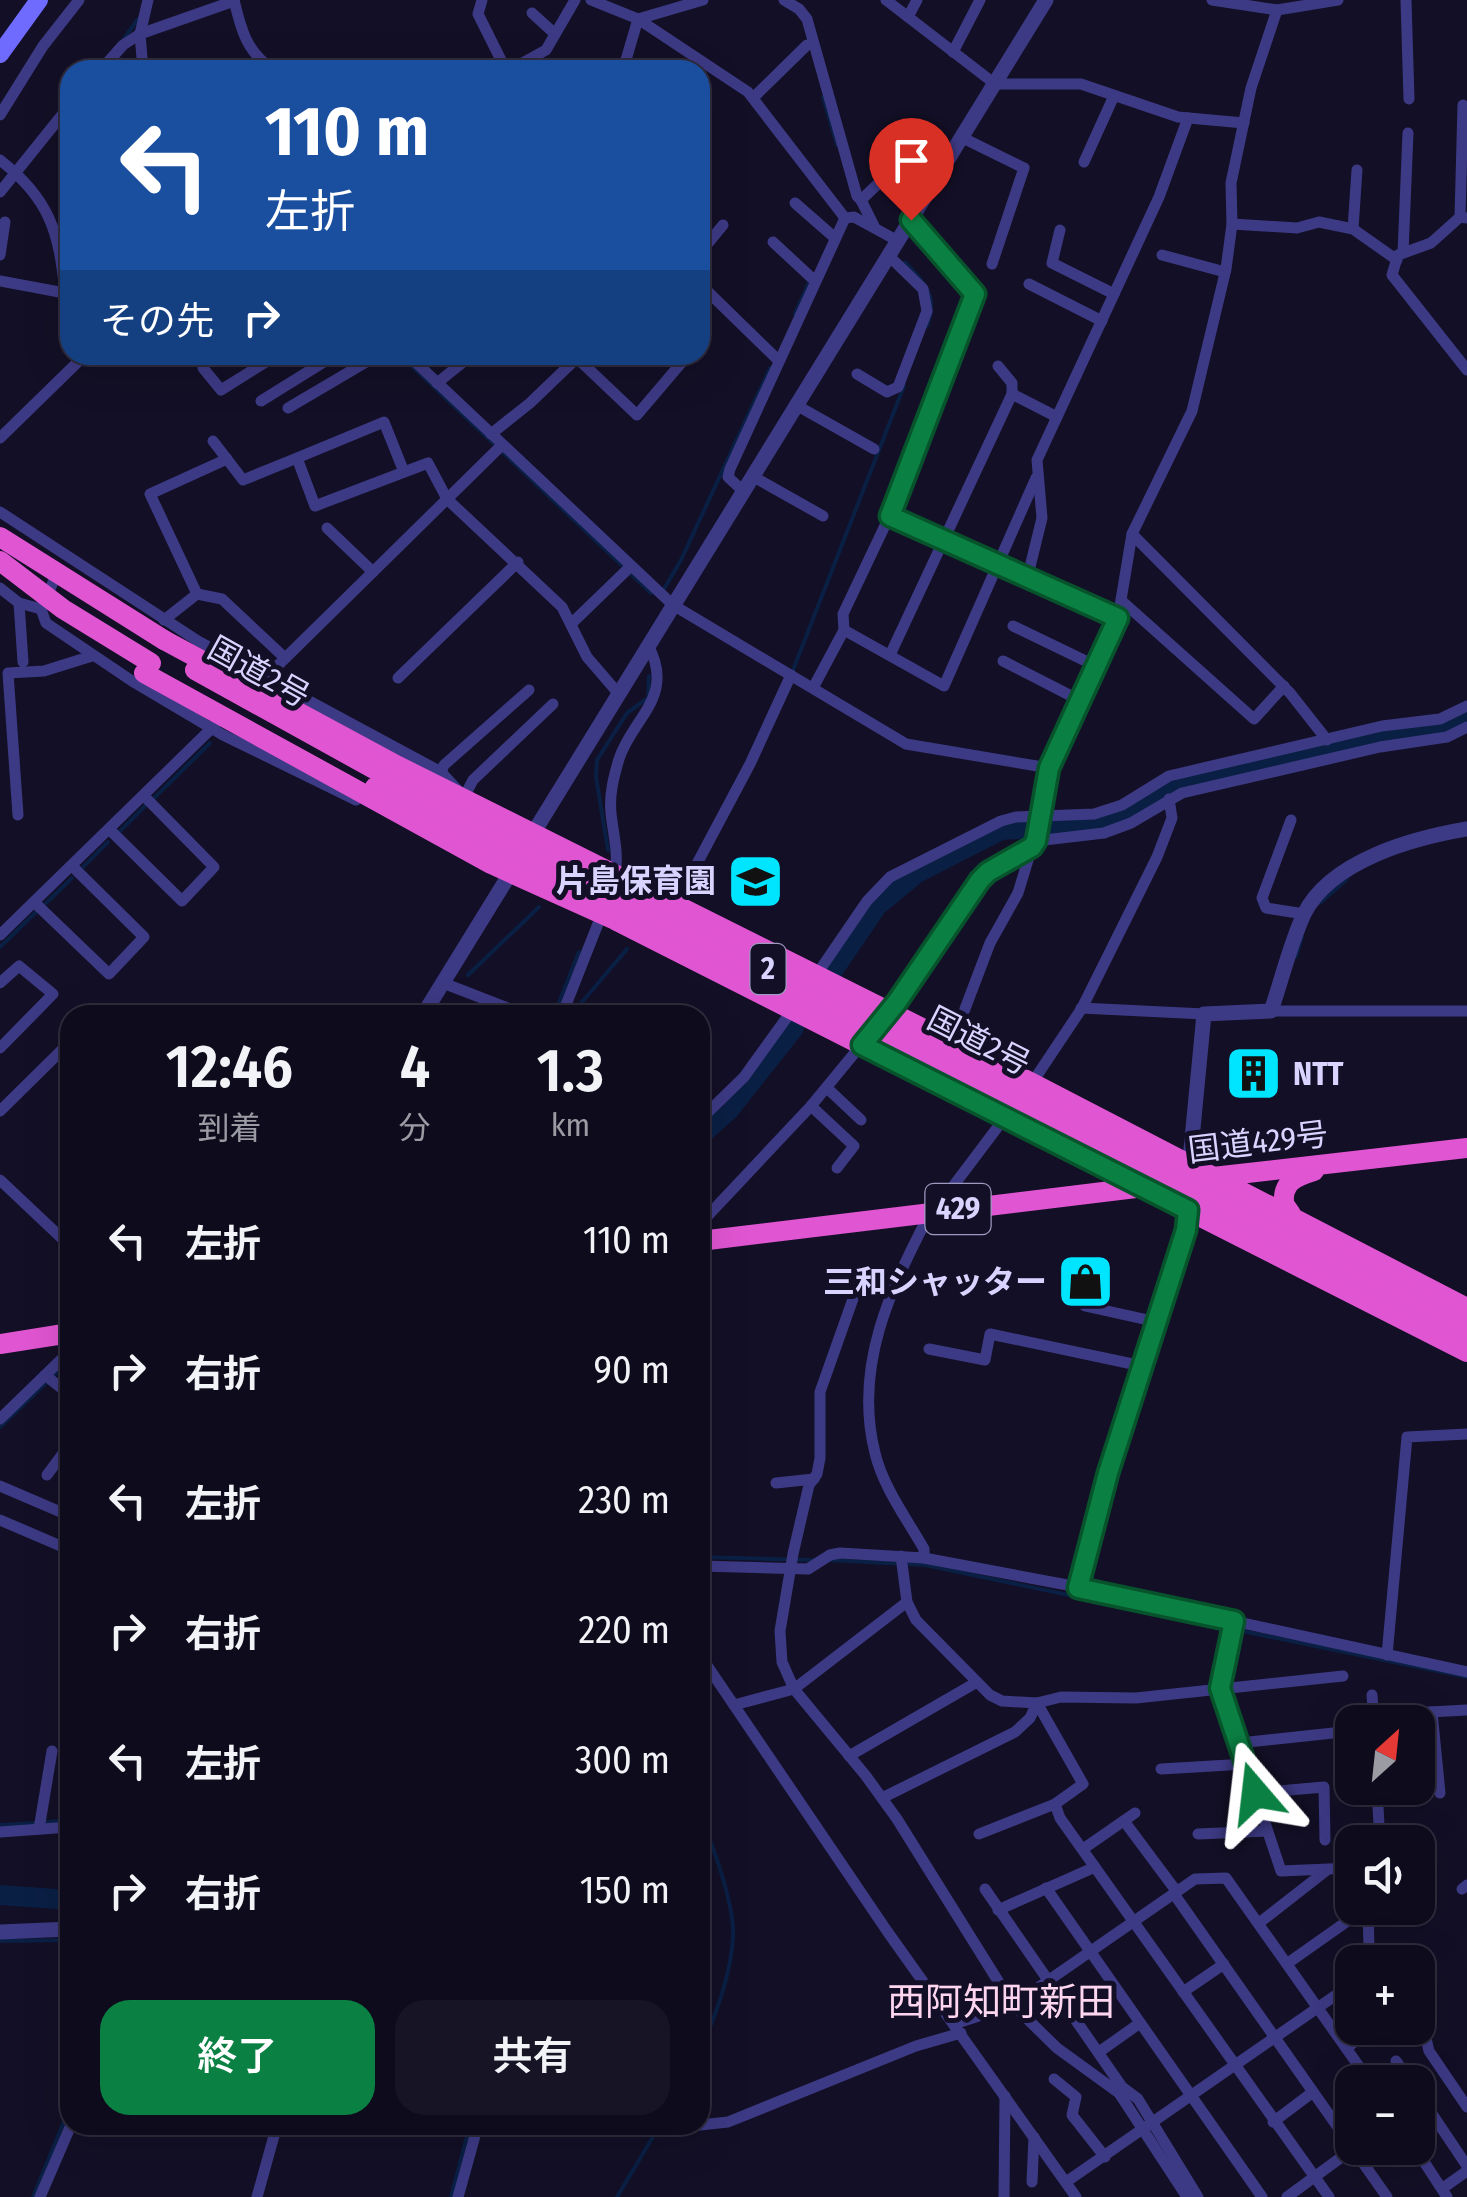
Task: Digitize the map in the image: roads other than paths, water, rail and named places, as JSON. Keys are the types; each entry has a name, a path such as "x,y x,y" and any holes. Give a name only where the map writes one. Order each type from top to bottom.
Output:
{"highway":[{"name":"国道2号","path":"0,538 73,594 156,649 239,715 379,780 1467,1322"},
{"name":"国道2号","path":"0,561 63,609 156,649"},
{"path":"0,574 57,617 156,649 464,798 1032,1083 1190,1173 1291,1214 1467,1308"},
{"path":"156,649 490,864 792,1010 1467,1352"},
{"name":"国道2号","path":"379,780 1467,1340"},
{"name":"国道429号","path":"710,1240 1142,1187 1190,1173 1329,1164 1467,1148"},
{"path":"1053,1196 1079,1182 1082,1156"},
{"path":"1291,1214 1284,1204 1286,1185 1329,1164"},
{"path":"1190,1173 1195,1204 1214,1223"},
{"path":"0,1344 60,1335"}],"main road":[{"path":"0,54 38,0"}],"street":[{"path":"0,115 43,46 79,0"},
{"path":"142,60 140,34 148,0"},
{"path":"111,60 140,34 234,0 240,29 260,60"},
{"path":"482,0 478,14 503,60"},
{"path":"527,60 546,50 575,0"},
{"path":"590,0 638,20 698,60"},
{"path":"638,20 703,0"},
{"path":"784,0 807,18 857,196 874,227"},
{"path":"886,0 995,84 1081,84 1113,98 1188,118 1244,122"},
{"path":"908,17 917,0"},
{"path":"954,52 980,0"},
{"path":"429,1005 1046,0"},
{"path":"1212,0 1277,10 1338,0"},
{"path":"1406,0 1410,99"},
{"path":"952,1043 990,943 1018,893 1038,832 1049,768 1118,618 1132,534 1192,412 1225,272 1232,224 1232,183 1251,88 1277,10"},
{"path":"532,13 555,34"},
{"path":"626,60 638,20"},
{"path":"754,97 808,44"},
{"path":"710,68 754,97 845,218"},
{"path":"1084,162 1113,98"},
{"path":"1400,256 1431,243 1464,218 1463,105"},
{"path":"0,192 60,117"},
{"path":"1028,576 1042,518 1038,460 1159,196 1188,118"},
{"path":"1408,133 1400,256 1392,275 1467,370"},
{"path":"963,138 1024,168 992,264"},
{"path":"861,200 924,141 939,174"},
{"path":"0,160 40,200 56,231 60,252"},
{"path":"1352,229 1358,170"},
{"path":"795,203 832,236"},
{"path":"744,490 728,477 730,469 832,236 845,218 854,217 898,241"},
{"path":"812,688 844,630 844,614 890,516 975,294 911,220"},
{"path":"0,254 5,222"},
{"path":"1232,224 1297,228 1319,222 1352,229 1400,256"},
{"path":"710,241 724,225"},
{"path":"1060,230 1052,263 1114,294"},
{"path":"773,242 812,279"},
{"path":"1162,255 1225,272"},
{"path":"856,374 888,392 898,387 928,311 923,288 889,256"},
{"path":"0,281 60,292"},
{"path":"1028,284 1102,321"},
{"path":"710,294 776,359"},
{"path":"0,438 75,365"},
{"path":"203,368 221,390 261,365"},
{"path":"261,401 319,365"},
{"path":"288,408 361,365"},
{"path":"418,365 628,569 674,605 906,744 1049,768"},
{"path":"437,383 460,365"},
{"path":"491,434 570,365"},
{"path":"586,365 637,415 680,365"},
{"path":"890,656 1012,394 1012,384 998,366"},
{"path":"1012,394 1057,417"},
{"path":"796,405 874,449"},
{"path":"213,441 242,480 384,422 404,472"},
{"path":"263,680 499,447"},
{"path":"297,458 315,506 428,463 447,499 562,607 587,658 618,693"},
{"path":"197,594 150,494 227,459"},
{"path":"844,630 944,686 1038,474"},
{"path":"752,476 823,516"},
{"path":"0,512 56,550 156,649 263,680 441,772 464,798 473,780 554,704"},
{"path":"890,516 1118,618"},
{"path":"327,528 372,572"},
{"path":"1132,534 1284,686 1327,740"},
{"path":"56,550 60,567 41,609 46,623 92,656 215,725 490,864"},
{"path":"398,678 518,562"},
{"path":"571,624 628,569"},
{"path":"0,588 18,603 41,609"},
{"path":"156,649 197,594"},
{"path":"197,594 222,599 285,658"},
{"path":"1122,602 1254,719 1284,686"},
{"path":"18,603 24,662"},
{"path":"1013,626 1098,667"},
{"path":"615,874 618,856 611,810 612,786 627,739 654,700 654,655 648,645"},
{"path":"18,816 8,673 44,671 92,656"},
{"path":"1003,660 1082,700"},
{"path":"676,905 750,764 791,675"},
{"path":"441,772 444,765 529,690"},
{"path":"710,1213 811,1106 889,1012 980,880 1038,832 1327,740 1382,726 1440,719 1467,706"},
{"path":"0,935 215,725"},
{"path":"710,1110 744,1076 867,901 890,877 1016,817 1038,832 1104,833 1131,823 1172,788 1448,738 1467,727"},
{"path":"924,1558 924,1549 875,1454 869,1380 885,1307 948,1192 1032,1083 1081,1008 1158,856 1172,818 1172,788"},
{"path":"110,830 182,901 214,867 144,796"},
{"path":"1291,820 1262,898 1266,908 1304,914"},
{"path":"1271,1011 1304,914 1328,887 1374,854 1419,837 1467,829"},
{"path":"34,902 109,974 144,937 72,866"},
{"path":"566,1005 602,916"},
{"path":"0,983 18,966 53,994 0,1048"},
{"path":"443,983 500,1005"},
{"path":"1081,1008 1204,1014 1467,1011"},
{"path":"1078,1588 1108,1473 1186,1230 1204,1014"},
{"path":"0,1111 60,1052"},
{"path":"827,1088 861,1120"},
{"path":"811,1106 854,1146 837,1168"},
{"path":"0,1180 60,1237"},
{"path":"1331,1283 1348,1245"},
{"path":"858,1274 820,1392 820,1458 809,1485 793,1562 779,1646 782,1662 794,1689 882,1798 1013,2004 1056,2048 1119,2094 1198,2197"},
{"path":"1085,1306 1157,1322"},
{"path":"928,1349 985,1360 990,1334 1142,1366"},
{"path":"0,1419 60,1363"},
{"path":"48,1378 60,1387"},
{"path":"1387,1654 1407,1436 1467,1434"},
{"path":"47,1475 60,1457"},
{"path":"776,1483 814,1480"},
{"path":"0,1486 60,1512"},
{"path":"0,1520 60,1546"},
{"path":"710,1566 793,1562 816,1566 830,1554 902,1561 924,1558 1078,1588 1233,1627 1387,1654 1466,1673"},
{"path":"902,1561 907,1602 916,1620 990,1695 1002,1701 1136,1698 1343,1676"},
{"path":"734,1706 794,1689 907,1602"},
{"path":"1233,1627 1220,1688 1281,1870 1335,1869"},
{"path":"710,1670 1076,2197"},
{"path":"850,1756 977,1682"},
{"path":"1372,1695 1373,1705"},
{"path":"882,1798 1015,1732 1030,1718 1037,1703"},
{"path":"979,1834 1056,1804 1083,1784 1037,1703"},
{"path":"1435,1712 1467,1710"},
{"path":"1240,1743 1335,1733"},
{"path":"1435,1742 1440,1792"},
{"path":"39,1825 52,1751"},
{"path":"1161,1769 1246,1764"},
{"path":"1255,1793 1324,1788 1325,1840"},
{"path":"1056,1804 1060,1818 1329,2197"},
{"path":"1082,1849 1136,1813"},
{"path":"1124,1821 1335,2123"},
{"path":"0,1832 39,1825 60,1826"},
{"path":"1198,1834 1267,1831"},
{"path":"998,1910 1095,1867"},
{"path":"1259,1923 1327,1870"},
{"path":"710,2124 728,2122 1013,2004 1195,1880 1226,1878 1358,2065"},
{"path":"1046,1888 1262,2197"},
{"path":"985,1889 1122,2086 1138,2099 1147,2126 1187,2197"},
{"path":"1288,1963 1343,1925"},
{"path":"0,1932 60,1929"},
{"path":"1182,1992 1224,1964"},
{"path":"1066,2182 1335,1995"},
{"path":"1098,2052 1140,2024"},
{"path":"1346,2048 1350,2045"},
{"path":"1428,2045 1467,2107"},
{"path":"1396,2061 1398,2065"},
{"path":"1054,2080 1076,2098 1072,2114 1105,2157"},
{"path":"1273,2122 1313,2092"},
{"path":"1004,2197 1005,2096"},
{"path":"1426,2165 1445,2193 1467,2168 1435,2118"},
{"path":"40,2197 67,2135"},
{"path":"257,2197 274,2135"},
{"path":"458,2197 475,2135"},
{"path":"1032,2182 1034,2137"},
{"path":"1287,2197 1335,2162"},
{"path":"1364,2165 1386,2197"}],"waterway":[{"path":"123,40 138,19"},
{"path":"823,97 837,145"},
{"path":"905,262 931,299 927,326"},
{"path":"795,314 809,282"},
{"path":"411,365 651,593"},
{"path":"664,589 770,368"},
{"path":"793,670 904,386"},
{"path":"608,850 596,777 597,760 627,713 648,698 649,676"},
{"path":"834,969 877,906 917,873 1001,830 1095,825 1110,821 1168,787 1369,737 1451,726 1467,716"},
{"path":"154,798 210,743"},
{"path":"120,831 145,806"},
{"path":"82,868 108,842"},
{"path":"45,904 72,878"},
{"path":"1320,903 1347,879"},
{"path":"468,975 539,907"},
{"path":"0,947 37,911"},
{"path":"1296,957 1302,937"},
{"path":"579,1005 627,949"},
{"path":"558,1005 579,952"},
{"path":"710,1127 729,1110 794,1028"},
{"path":"1164,1318 1176,1279"},
{"path":"0,1427 60,1370"},
{"path":"710,1557 814,1560"},
{"path":"829,1560 925,1565 1227,1628"},
{"path":"1237,1630 1467,1677"},
{"path":"45,1822 60,1821"},
{"path":"0,1825 35,1823"},
{"path":"710,1842 733,1925 729,1965 710,2027"},
{"path":"0,1895 60,1899"},
{"path":"0,1941 60,1940"},
{"path":"33,2197 60,2131"},
{"path":"451,2197 467,2135"},
{"path":"617,2197 654,2135"}],"place":[{"name":"片島保育園","path":"755,881"},
{"name":"NTT","path":"1254,1074"},
{"name":"三和シャッター","path":"1086,1282"}],"district":[{"name":"西阿知町新田","path":"1001,2002"}]}
